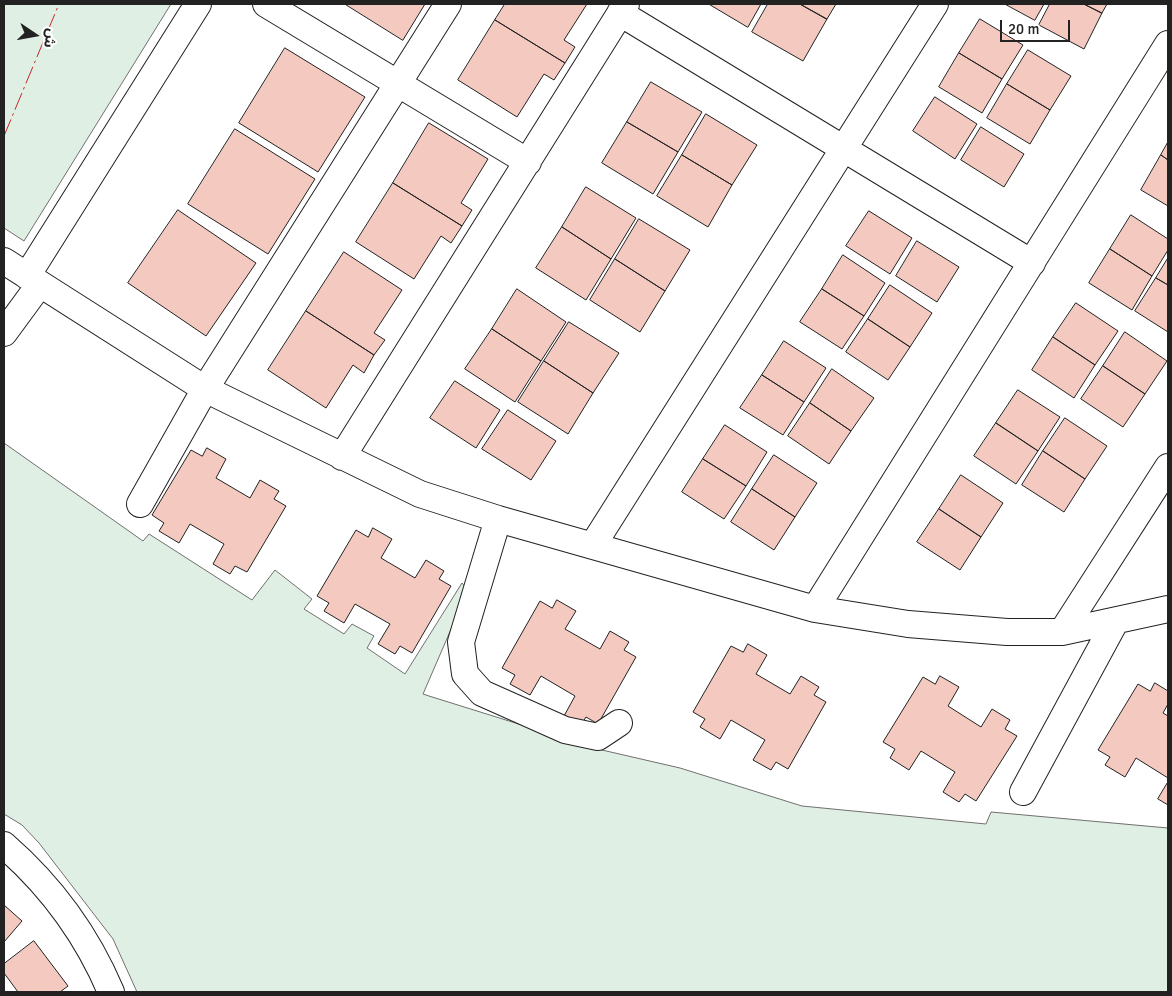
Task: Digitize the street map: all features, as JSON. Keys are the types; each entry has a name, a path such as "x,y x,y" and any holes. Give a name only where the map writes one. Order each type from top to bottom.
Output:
{"street":[{"path":"4,333 33,280 198,4"},
{"path":"266,4 528,162"},
{"path":"140,504 205,389 448,4"},
{"path":"593,545 935,4"},
{"path":"342,457 623,8 844,148 1032,263"},
{"path":"815,608 1168,44"},
{"path":"4,262 205,389 420,494 498,519 815,608 908,624 1007,632 1062,632 1168,609"},
{"path":"1062,632 1168,467"},
{"path":"498,519 461,642 465,674 482,693 565,730 598,737 619,723"},
{"path":"1023,792 1115,622"},
{"path":"4,845 32,870 56,898 101,969 111,992"}],"green space":[{"path":"4,4 171,4 24,241 4,228"},
{"path":"4,443 143,541 149,534 252,600 275,570 312,599 304,609 344,634 352,624 374,636 367,648 405,674 462,583 468,590 423,694 429,696 602,750 680,768 802,806 986,824 991,812 1168,828 1168,992 137,992 113,939 39,843 22,825 4,814"}],"building":[{"path":"345,4 425,4 403,40"},
{"path":"505,4 587,4 564,40 575,47 565,63 495,20"},
{"path":"709,4 761,4 748,27"},
{"path":"768,4 800,4 827,19 803,61 752,32"},
{"path":"800,4 836,4 827,19"},
{"path":"1005,4 1044,4 1035,20"},
{"path":"1050,4 1084,4 1102,13 1084,49 1039,25"},
{"path":"1084,4 1107,4 1102,13"},
{"path":"980,19 1023,45 1002,79 959,53"},
{"path":"495,20 565,63 554,80 544,74 517,117 458,80"},
{"path":"285,48 365,97 318,172 239,123"},
{"path":"1028,50 1071,76 1050,110 1007,84"},
{"path":"959,53 1002,79 982,113 939,87"},
{"path":"651,82 702,112 678,152 627,122"},
{"path":"1007,84 1050,110 1030,144 987,118"},
{"path":"935,97 977,124 955,159 913,131"},
{"path":"706,114 757,145 732,185 682,155"},
{"path":"627,122 678,152 653,194 602,163"},
{"path":"429,123 488,159 461,203 472,210 462,226 393,183"},
{"path":"981,127 1024,154 1004,187 961,160"},
{"path":"235,129 315,179 268,254 188,204"},
{"path":"1168,142 1168,160 1161,155"},
{"path":"682,155 732,185 708,227 657,196"},
{"path":"1161,155 1168,160 1168,206 1141,190"},
{"path":"393,183 462,226 451,243 441,236 414,279 356,242"},
{"path":"586,187 636,218 611,259 562,227"},
{"path":"178,210 256,263 206,336 128,283"},
{"path":"869,211 912,238 890,274 846,246"},
{"path":"1131,215 1168,239 1168,250 1152,276 1110,249"},
{"path":"639,219 690,250 665,291 615,259"},
{"path":"562,227 611,259 586,300 536,268"},
{"path":"917,241 959,267 937,302 896,276"},
{"path":"1110,249 1152,276 1132,310 1089,283"},
{"path":"344,252 402,290 374,333 385,340 374,355 306,311"},
{"path":"843,255 885,283 864,316 822,289"},
{"path":"1168,258 1168,285 1156,278"},
{"path":"615,259 665,291 640,332 590,300"},
{"path":"1156,278 1168,285 1168,332 1135,311"},
{"path":"890,285 932,313 910,347 868,319"},
{"path":"517,289 566,322 541,361 492,329"},
{"path":"822,289 864,316 842,349 800,322"},
{"path":"1076,303 1118,331 1095,365 1053,337"},
{"path":"306,311 374,355 364,373 353,365 326,408 268,370"},
{"path":"868,319 910,347 888,380 846,352"},
{"path":"569,322 619,353 593,393 544,361"},
{"path":"492,329 541,361 515,402 465,369"},
{"path":"1125,332 1167,361 1145,394 1103,366"},
{"path":"1053,337 1095,365 1074,398 1032,370"},
{"path":"784,341 826,368 804,402 762,375"},
{"path":"544,361 593,393 568,434 518,402"},
{"path":"1103,366 1145,394 1123,427 1081,399"},
{"path":"832,369 874,398 851,431 810,403"},
{"path":"762,375 804,402 783,435 740,408"},
{"path":"455,381 500,410 476,448 430,418"},
{"path":"1018,390 1060,417 1038,451 996,423"},
{"path":"810,403 851,431 829,464 788,436"},
{"path":"508,410 556,441 531,480 482,449"},
{"path":"1065,418 1107,446 1085,479 1043,451"},
{"path":"996,423 1038,451 1016,484 974,456"},
{"path":"725,425 767,452 746,486 703,459"},
{"path":"207,448 226,459 216,478 250,498 260,480 279,491 274,499 286,506 247,572 235,566 230,574 213,564 224,544 190,524 179,543 159,531 164,523 152,515 191,450 202,456"},
{"path":"1043,451 1085,479 1064,512 1022,485"},
{"path":"774,455 817,483 795,517 752,489"},
{"path":"703,459 746,486 724,519 682,492"},
{"path":"961,475 1003,503 981,537 939,509"},
{"path":"752,489 795,517 774,550 731,522"},
{"path":"939,509 981,537 960,570 917,542"},
{"path":"373,528 392,539 381,558 415,578 426,560 444,571 439,579 451,586 412,653 400,646 395,654 378,644 390,624 355,604 344,623 324,611 329,603 317,596 356,530 368,537"},
{"path":"557,600 576,611 565,629 600,649 610,631 629,642 624,650 636,657 598,724 586,717 581,725 564,716 575,696 541,676 530,695 510,684 515,675 502,668 540,601 552,608"},
{"path":"748,644 767,655 756,674 790,694 801,676 819,687 814,695 826,702 788,769 776,762 771,770 753,760 765,740 731,720 720,739 700,727 705,719 693,712 731,646 743,652"},
{"path":"940,676 959,687 948,706 981,727 992,709 1010,720 1005,729 1017,736 976,801 965,794 959,802 943,792 955,772 921,751 909,770 890,758 895,749 883,742 923,677 935,684"},
{"path":"1155,683 1168,691 1168,704 1163,713 1168,716 1168,778 1136,758 1125,777 1105,765 1110,757 1098,750 1138,684 1150,691"},
{"path":"1168,782 1168,805 1158,799"},
{"path":"4,905 22,921 4,942"},
{"path":"34,941 68,986 60,992 18,992 4,973 4,964"}],"power":[{"path":"4,136 59,4"}]}
